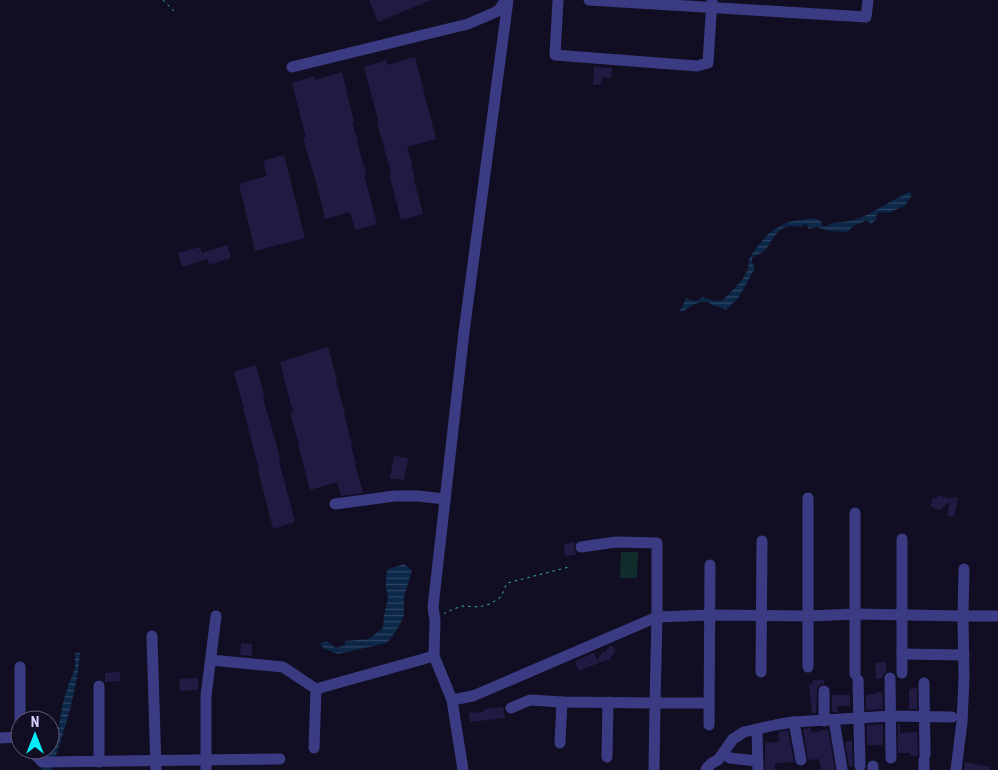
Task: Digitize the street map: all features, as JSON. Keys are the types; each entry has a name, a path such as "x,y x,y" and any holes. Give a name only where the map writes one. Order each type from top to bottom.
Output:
{"street":[{"path":"292,67 468,24 498,11 507,0"},
{"path":"463,770 452,700 434,656 435,620 432,607 464,332 507,0"},
{"path":"558,0 555,56 698,66 708,63 712,4"},
{"path":"590,0 712,4 866,17 868,0"},
{"path":"335,504 395,496 418,496 445,500"},
{"path":"808,498 808,667"},
{"path":"855,513 856,677 860,766"},
{"path":"902,539 902,673"},
{"path":"761,672 762,541"},
{"path":"581,547 616,542 656,543 657,617 654,770"},
{"path":"709,724 710,565"},
{"path":"956,770 962,722 964,678 964,569"},
{"path":"452,700 473,696 657,617 855,614 998,616"},
{"path":"206,765 206,696 216,616"},
{"path":"152,636 156,765"},
{"path":"902,654 964,655"},
{"path":"211,660 283,667 316,688 434,656"},
{"path":"20,668 20,710"},
{"path":"890,678 891,758"},
{"path":"924,683 924,762"},
{"path":"99,686 99,762"},
{"path":"314,748 316,688"},
{"path":"824,691 829,721 842,769"},
{"path":"510,708 530,700 709,703"},
{"path":"560,743 562,702"},
{"path":"606,757 608,702"},
{"path":"706,770 712,763 718,760 733,739 744,732 794,722 891,716 952,717"},
{"path":"794,722 801,760"},
{"path":"723,753 730,758 758,766 758,730"},
{"path":"40,760 42,762 206,765 280,759"}],"path":[{"path":"163,0 176,14"},
{"path":"435,620 446,612 462,606 479,607 490,604 500,597 507,584 568,567"}],"green space":[{"path":"621,552 638,552 637,578 620,578"}],"water":[{"path":"909,192 911,197 905,206 888,213 877,213 876,220 871,224 867,220 852,227 848,232 829,231 816,227 809,229 806,224 801,227 789,226 782,229 762,253 752,258 755,269 739,297 726,310 709,302 702,302 679,312 686,298 693,301 699,300 702,297 721,301 742,280 748,269 749,259 768,234 788,222 815,218 822,222 822,226 827,226 829,224 846,222 869,214"},
{"path":"404,564 412,570 404,597 404,615 398,628 387,643 338,654 323,648 320,643 327,641 336,648 345,645 345,641 369,639 383,628 388,597 386,575 388,569"},
{"path":"75,653 80,653 73,698 60,742 60,720 63,703 75,669"},
{"path":"46,760 54,760 51,770 41,770"}],"building":[{"path":"369,0 431,0 378,22"},
{"path":"415,57 436,139 407,147 423,214 401,220 389,173 391,172 364,67 386,60 387,65"},
{"path":"594,67 612,68 611,78 602,77 602,83 593,85"},
{"path":"342,72 354,122 352,122 366,174 364,175 377,224 355,230 350,212 325,219 303,138 306,137 292,83 314,76 315,80"},
{"path":"284,155 305,238 255,251 239,184 267,176 263,161"},
{"path":"227,245 231,258 209,265 207,259 182,267 178,253 200,247 202,253"},
{"path":"328,347 363,493 341,496 337,482 310,490 290,413 293,412 280,362"},
{"path":"256,365 295,522 273,529 234,372"},
{"path":"394,456 408,458 404,480 390,478"},
{"path":"938,495 951,499 951,497 958,498 954,517 947,516 950,502 939,510 930,506 933,498 937,498"},
{"path":"574,542 576,555 565,556 564,544"},
{"path":"241,643 252,644 252,656 240,655"},
{"path":"611,645 616,650 608,661 606,660 579,671 575,661 594,653 597,660"},
{"path":"886,662 886,672 882,678 876,679 875,663"},
{"path":"120,672 120,681 105,682 105,673"},
{"path":"198,678 198,690 180,691 179,679"},
{"path":"813,680 824,680 824,684 817,688 816,713 812,713 809,684 813,683"},
{"path":"917,688 917,709 909,709 909,689"},
{"path":"882,692 883,709 866,710 866,695"},
{"path":"832,695 850,695 850,706 837,706 838,712 832,712"},
{"path":"503,707 505,718 470,722 469,713 484,712 484,709"},
{"path":"883,724 883,745 867,745 867,725"},
{"path":"898,724 900,724 900,733 917,732 918,756 910,756 910,753 898,753"},
{"path":"810,728 812,733 828,729 835,770 821,770 819,759 808,760 803,729"},
{"path":"788,730 794,762 775,763 775,770 765,770 765,743 779,742 779,732"},
{"path":"852,741 853,766 849,767 845,742"},
{"path":"965,762 990,767 990,770 964,770"}]}
